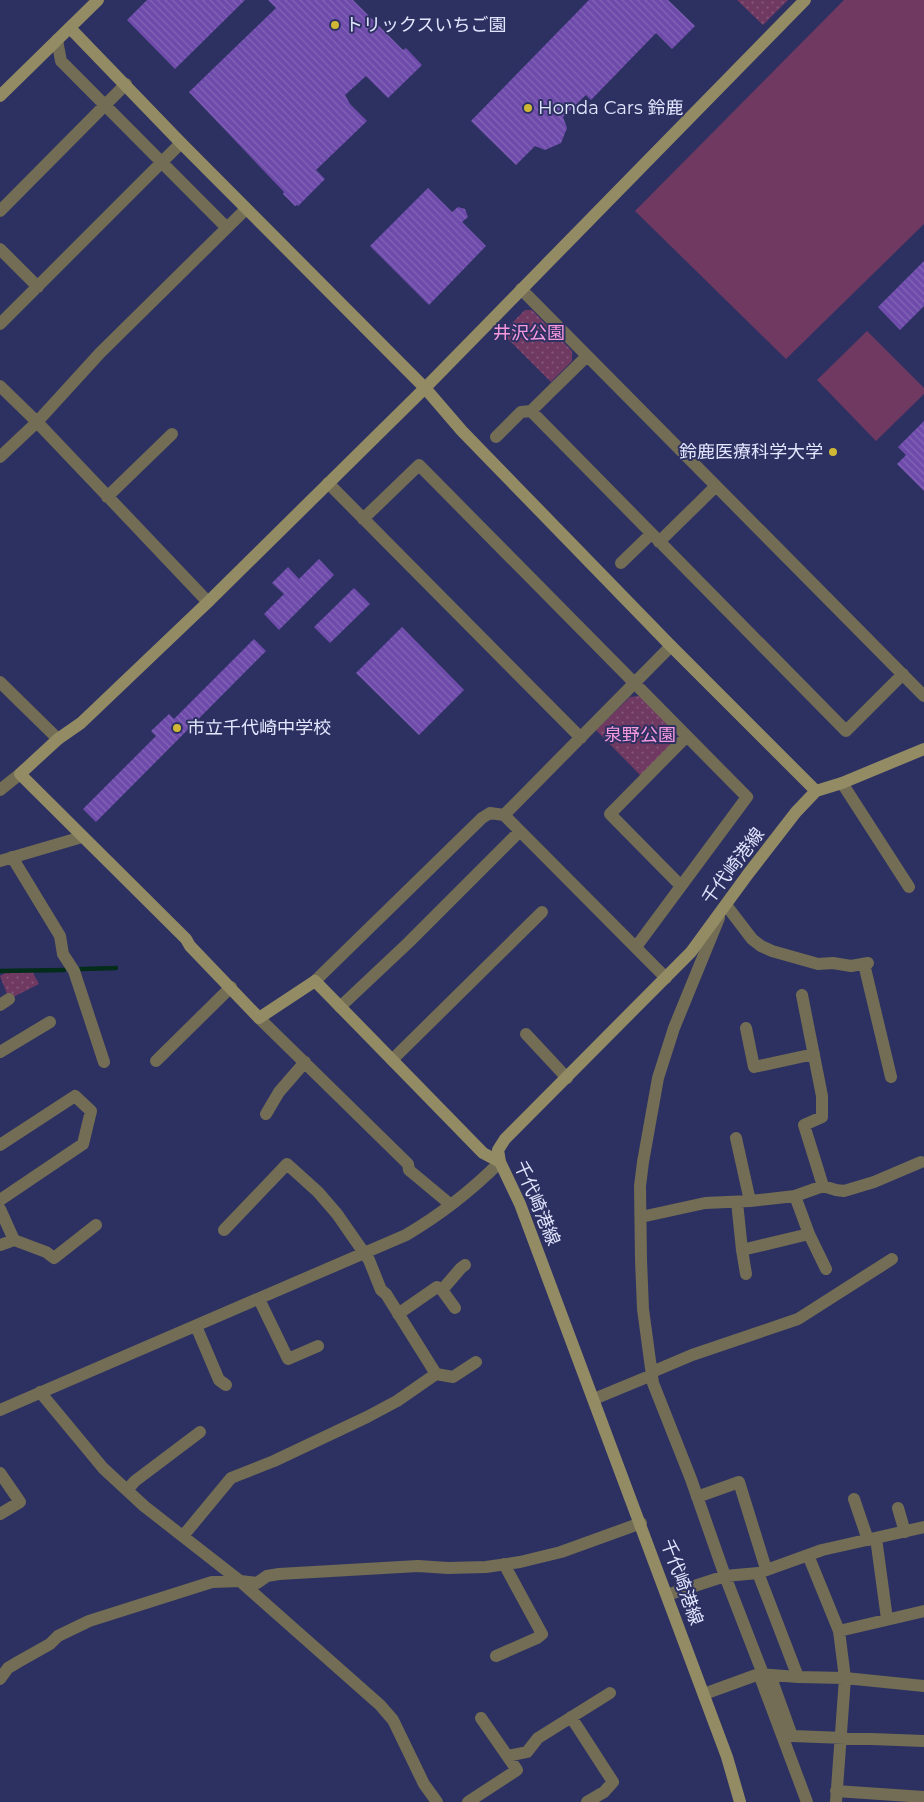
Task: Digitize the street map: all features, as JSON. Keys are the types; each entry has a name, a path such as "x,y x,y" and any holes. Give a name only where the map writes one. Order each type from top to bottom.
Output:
{"street":[{"path":"0,96 98,0"},
{"path":"0,790 58,738 81,723 208,602 425,388 805,0"},
{"path":"70,28 246,209 425,388 462,431 671,646 816,791"},
{"path":"57,40 61,61 227,228"},
{"path":"0,211 126,84"},
{"path":"0,324 181,143"},
{"path":"0,457 36,422 100,353 246,209"},
{"path":"0,249 38,287"},
{"path":"521,289 924,696"},
{"path":"496,437 522,412 530,411 587,356"},
{"path":"0,386 208,602"},
{"path":"530,411 846,731 903,674"},
{"path":"107,497 172,434"},
{"path":"363,519 419,465 747,797 636,948"},
{"path":"328,483 581,738"},
{"path":"621,563 655,538 716,486"},
{"path":"504,815 671,646"},
{"path":"0,682 58,738"},
{"path":"681,886 610,814 687,736"},
{"name":"千代崎港線","path":"740,1802 728,1757 668,1595 520,1204 500,1162 498,1150 505,1139 691,952 796,812 816,791 842,783 924,749"},
{"path":"20,774 186,939 190,946 259,1018 408,1164 409,1170 451,1205"},
{"path":"842,783 909,887"},
{"path":"259,1018 316,981 482,818 490,813 504,815 666,978"},
{"path":"340,1007 408,943 520,831"},
{"path":"82,837 6,859 60,936 63,954 74,971 104,1062"},
{"path":"807,1802 764,1675 653,1383 643,1309 640,1186 658,1078 674,1028 724,908 752,939 772,951 818,964 833,963 851,966 866,963 891,1077"},
{"path":"392,1060 542,912"},
{"path":"0,1410 406,1235 451,1205 500,1162 484,1153 316,981"},
{"path":"156,1060 231,987"},
{"path":"802,995 822,1096 822,1117 804,1125 823,1186"},
{"path":"2,1047 50,1022"},
{"path":"746,1028 754,1067 814,1054"},
{"path":"526,1034 567,1078"},
{"path":"266,1114 279,1092 305,1062"},
{"path":"0,1145 75,1096 91,1111 83,1144 0,1200"},
{"path":"736,1138 743,1202 742,1250 746,1274"},
{"path":"641,1217 705,1203 743,1202 795,1196 823,1186 844,1191 874,1182 921,1162"},
{"path":"224,1230 287,1164 318,1192 337,1214 369,1260 381,1290 386,1294 436,1374"},
{"path":"795,1196 809,1234 826,1269"},
{"path":"0,1208 14,1240"},
{"path":"0,1245 14,1240 46,1252 54,1258 96,1225"},
{"path":"742,1250 809,1234"},
{"path":"594,1399 692,1355 798,1319 892,1259"},
{"path":"442,1290 465,1265"},
{"path":"398,1314 438,1287 455,1308"},
{"path":"259,1299 288,1359 318,1346"},
{"path":"196,1326 219,1380 226,1385"},
{"path":"183,1536 231,1478 274,1461 367,1417 397,1401 436,1374 452,1377 476,1362"},
{"path":"40,1392 103,1468 127,1490 240,1581 380,1705 393,1720 424,1784 437,1802"},
{"path":"127,1490 135,1481 200,1432"},
{"path":"0,1473 20,1502 0,1514"},
{"path":"697,1497 740,1482 762,1571 798,1678"},
{"path":"854,1499 872,1539 887,1619"},
{"path":"898,1508 905,1532"},
{"path":"0,1679 8,1668 50,1644 58,1636 89,1621 212,1582 240,1581 257,1583 267,1576 279,1574 418,1566 448,1568 486,1567 520,1562 561,1552 641,1523"},
{"path":"668,1595 725,1576 762,1571 808,1555 924,1527"},
{"path":"808,1555 838,1631 845,1678 836,1796 924,1797"},
{"path":"496,1656 542,1634 504,1564"},
{"path":"838,1631 924,1611"},
{"path":"764,1675 792,1736 924,1742"},
{"path":"704,1694 764,1675 798,1678 845,1678 924,1686"},
{"path":"508,1756 527,1752 538,1738 610,1693"},
{"path":"571,1717 613,1782 604,1792 587,1802"},
{"path":"468,1802 517,1770 481,1718"}],"green space":[{"path":"737,0 788,0 763,25"},
{"path":"844,0 924,0 924,224 786,359 635,211"},
{"name":"井沢公園","path":"525,310 532,310 572,351 572,361 551,382 502,333"},
{"path":"867,331 924,388 924,394 876,441 817,380"},
{"name":"泉野公園","path":"640,696 676,732 676,740 641,776 596,730 630,697"},
{"path":"32,971 39,984 9,999 0,976 7,972"}],"building":[{"path":"147,0 245,0 175,69 127,20"},
{"path":"268,0 353,0 403,50 406,48 422,65 388,98 366,76 345,95 350,104 367,121 316,170 325,179 298,206 295,206 283,194 284,192 189,92 276,8"},
{"path":"589,0 668,0 695,26 672,49 656,33 591,100 586,95 563,117 567,128 561,143 545,150 535,146 516,165 471,121"},
{"path":"428,188 452,212 458,207 465,209 468,217 462,222 486,246 429,305 370,246"},
{"path":"924,261 924,306 900,330 878,307"},
{"path":"924,421 924,491 897,464 906,455 898,447"},
{"path":"319,559 334,575 279,630 264,614 284,594 272,583 288,567 299,579"},
{"path":"354,588 370,604 330,643 314,627"},
{"path":"402,627 464,690 419,735 356,673"},
{"name":"市立千代崎中学校","path":"254,639 266,651 96,822 83,809 156,736 151,731 169,714 174,719"}],"waterway":[{"path":"81,969 116,968"},
{"path":"0,971 64,970"}],"place":[{"name":"トリックスいちご園","path":"335,25"},
{"name":"Honda Cars 鈴鹿","path":"528,108"},
{"name":"鈴鹿医療科学大学","path":"833,452"},
{"name":"市立千代崎中学校","path":"177,728"}]}
